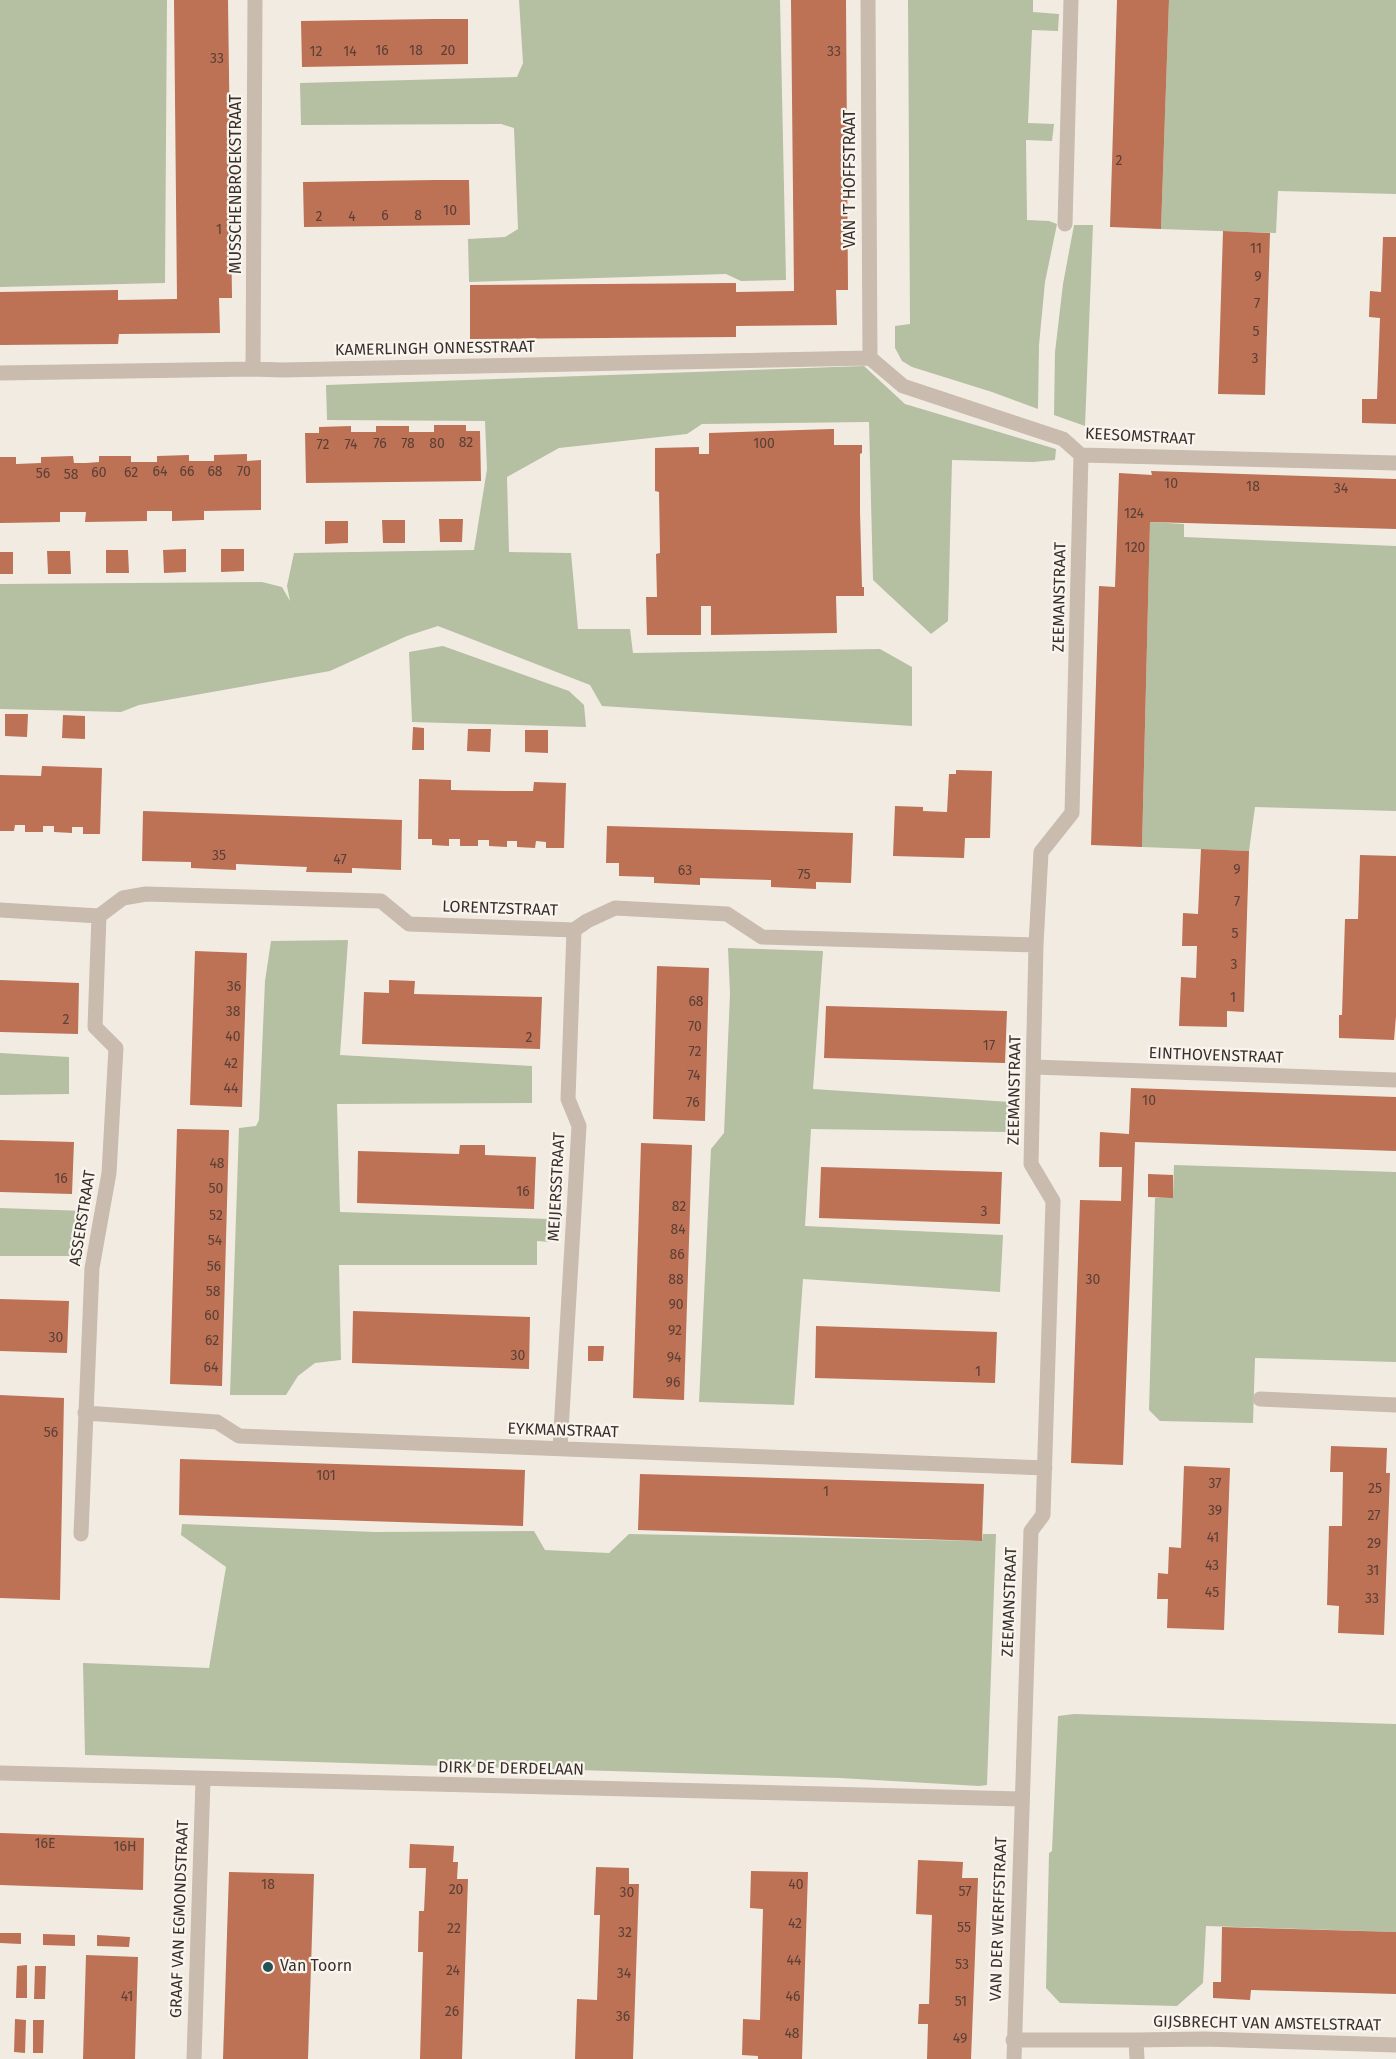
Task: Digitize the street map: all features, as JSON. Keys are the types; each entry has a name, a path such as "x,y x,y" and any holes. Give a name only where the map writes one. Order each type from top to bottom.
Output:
{"street":[{"name":"MUSSCHENBROEKSTRAAT","path":"253,369 255,0"},
{"name":"VAN 'T HOFFSTRAAT","path":"868,0 870,358"},
{"path":"1065,224 1071,0"},
{"name":"KAMERLINGH ONNESSTRAAT","path":"0,373 282,370 870,358"},
{"name":"KEESOMSTRAAT","path":"870,358 903,386 1063,439 1081,455 1396,463"},
{"name":"ZEEMANSTRAAT","path":"1021,1800 1031,1531 1043,1515 1053,1201 1031,1164 1036,945 1041,852 1072,813 1081,455"},
{"name":"LORENTZSTRAAT","path":"99,916 123,898 146,894 381,901 409,924 574,930 615,908 728,914 762,937 1036,945"},
{"path":"0,910 99,916"},
{"name":"ASSERSTRAAT","path":"81,1534 92,1268 109,1173 116,1048 94,1027 99,916"},
{"name":"MEIJERSSTRAAT","path":"560,1448 579,1126 568,1100 574,930"},
{"name":"EINTHOVENSTRAAT","path":"1034,1067 1396,1080"},
{"path":"1260,1399 1396,1405"},
{"name":"EYKMANSTRAAT","path":"85,1413 217,1422 239,1436 1045,1468"},
{"name":"DIRK DE DERDELAAN","path":"0,1773 1021,1800"},
{"name":"GRAAF VAN EGMONDSTRAAT","path":"194,2059 203,1780"},
{"name":"VAN DER WERFFSTRAAT","path":"1014,2059 1021,1800"},
{"path":"1013,2040 1137,2040 1137,2059"},
{"name":"GIJSBRECHT VAN AMSTELSTRAAT","path":"1137,2040 1396,2044"}],"green space":[{"path":"0,0 167,0 165,283 0,287"},
{"path":"519,0 780,0 786,280 741,281 726,274 469,282 468,239 505,237 518,229 514,128 501,124 301,125 300,83 517,77 523,63"},
{"path":"908,0 1033,0 1033,12 1059,14 1058,31 1032,30 1028,123 1054,124 1052,141 1026,140 1027,220 1049,221 1057,224 1045,282 1039,345 1038,409 912,367 902,361 895,348 895,326 910,324"},
{"path":"1169,0 1396,0 1396,194 1278,191 1276,233 1161,229"},
{"path":"1074,225 1093,225 1085,426 1054,415 1055,352 1063,284"},
{"path":"864,366 905,404 1056,449 1055,460 1033,462 952,460 948,621 931,634 873,580 869,422 702,424 687,434 559,448 507,477 509,552 571,553 578,629 630,629 633,653 880,649 912,667 912,726 602,706 590,685 438,626 407,636 330,671 139,705 121,712 0,709 0,584 262,582 282,587 290,601 287,586 294,553 474,550 487,469 485,421 327,420 326,385"},
{"path":"1150,522 1184,524 1184,537 1396,546 1396,811 1255,807 1249,851 1142,847"},
{"path":"443,646 569,691 584,705 586,727 412,722 409,652"},
{"path":"348,940 340,1055 532,1066 532,1103 337,1104 340,1212 549,1219 550,1242 537,1241 537,1265 339,1265 341,1360 315,1363 298,1376 286,1395 230,1395 239,1128 256,1126 259,1120 265,981 271,941"},
{"path":"728,948 823,951 813,1089 1010,1102 1008,1132 811,1129 805,1226 1003,1235 1000,1292 803,1279 794,1405 699,1402 711,1149 724,1133 730,994"},
{"path":"0,1053 69,1057 69,1094 0,1095"},
{"path":"1174,1165 1396,1172 1396,1362 1255,1358 1253,1423 1160,1421 1149,1410 1155,1198 1173,1197"},
{"path":"0,1208 85,1211 86,1233 74,1232 73,1256 0,1256"},
{"path":"182,1524 374,1532 534,1531 545,1550 609,1553 629,1534 982,1541 983,1534 996,1534 987,1785 840,1778 85,1755 83,1663 209,1668 226,1567 181,1535"},
{"path":"1074,1714 1396,1724 1396,1932 1206,1926 1203,1983 1177,2006 1060,2003 1046,1988 1049,1853 1052,1851 1058,1716"}],"building":[{"path":"174,0 228,0 232,298 219,298 220,333 119,334 118,344 0,345 0,292 118,290 118,300 177,299"},
{"path":"791,0 846,0 848,290 836,290 837,325 736,326 736,337 470,339 470,285 736,283 736,292 794,291"},
{"path":"1117,0 1169,0 1161,229 1110,227"},
{"path":"468,19 468,64 302,67 301,21"},
{"path":"469,180 470,225 304,227 303,182"},
{"path":"1223,231 1270,233 1265,395 1218,394"},
{"path":"1383,237 1396,237 1396,424 1362,423 1362,399 1377,399 1380,318 1369,317 1370,291 1381,292"},
{"path":"434,425 466,425 466,431 480,431 481,481 306,483 305,433 319,433 319,427 351,426 351,432 376,432 376,426 409,426 409,432 434,432"},
{"path":"834,429 834,445 862,445 860,512 864,596 836,596 837,633 711,635 711,606 701,606 701,635 647,635 646,597 657,597 656,554 660,553 659,492 655,491 655,448 699,447 699,454 709,454 709,433"},
{"path":"247,454 247,461 261,460 261,510 204,511 204,520 172,521 172,511 147,511 147,521 85,522 86,512 60,512 60,522 0,523 0,457 16,457 16,464 41,463 41,457 73,456 74,463 86,463 99,462 99,456 131,456 131,462 157,462 157,456 189,455 189,461 214,461 214,455"},
{"path":"1151,471 1396,479 1396,529 1150,522 1142,847 1091,845 1099,586 1115,587 1119,473 1152,475"},
{"path":"439,519 463,519 462,542 440,542"},
{"path":"382,520 405,520 405,543 383,543"},
{"path":"325,521 348,521 348,543 325,544"},
{"path":"186,549 186,572 164,573 163,550"},
{"path":"221,549 244,549 244,571 221,572"},
{"path":"106,550 128,550 129,573 106,573"},
{"path":"47,551 70,551 71,574 48,574"},
{"path":"0,552 13,552 13,574 0,574"},
{"path":"5,714 28,714 27,737 5,736"},
{"path":"63,715 85,716 85,739 62,738"},
{"path":"413,727 424,728 424,750 412,750"},
{"path":"468,729 491,729 490,752 467,751"},
{"path":"525,730 548,730 548,753 525,752"},
{"path":"42,766 102,768 100,834 83,834 83,827 72,827 72,833 54,832 54,826 43,826 43,832 25,832 25,825 15,825 14,831 0,831 0,775 41,776"},
{"path":"956,770 992,771 990,838 965,838 964,858 893,856 895,806 923,807 923,811 947,812 949,774 956,774"},
{"path":"419,779 451,780 451,790 533,791 534,782 566,783 564,848 546,848 546,842 536,841 535,848 517,847 517,841 507,841 507,847 489,846 489,840 478,840 478,846 460,846 460,839 449,839 449,846 432,845 432,839 418,839"},
{"path":"143,811 402,820 401,870 352,868 352,873 306,872 307,867 236,864 236,870 191,868 191,862 142,861"},
{"path":"607,826 853,833 851,883 816,882 816,889 771,887 771,880 700,878 700,885 654,883 654,877 619,876 619,863 606,863"},
{"path":"1201,849 1249,851 1244,1012 1227,1011 1227,1027 1179,1026 1181,977 1196,978 1197,946 1182,946 1183,913 1198,914"},
{"path":"1360,855 1396,856 1394,1040 1339,1038 1339,1015 1342,1015 1345,919 1358,919"},
{"path":"195,951 247,953 242,1107 190,1105"},
{"path":"657,966 709,968 705,1121 653,1119"},
{"path":"0,980 79,983 78,1034 0,1032"},
{"path":"389,980 415,981 414,994 542,997 540,1049 362,1044 364,992 389,993"},
{"path":"826,1006 1007,1011 1005,1063 824,1058"},
{"path":"1131,1088 1396,1097 1396,1151 1135,1142 1123,1465 1071,1463 1080,1200 1121,1201 1122,1167 1099,1167 1100,1132 1129,1134"},
{"path":"177,1129 229,1130 222,1386 170,1384"},
{"path":"0,1140 74,1142 72,1194 0,1192"},
{"path":"641,1143 692,1145 684,1400 633,1398"},
{"path":"460,1145 485,1145 485,1155 536,1157 534,1209 357,1203 358,1151 459,1154"},
{"path":"821,1167 1002,1172 1000,1224 819,1218"},
{"path":"1148,1174 1173,1175 1173,1198 1148,1197"},
{"path":"0,1299 69,1301 67,1353 0,1351"},
{"path":"353,1311 530,1317 529,1369 352,1363"},
{"path":"816,1326 997,1332 995,1383 815,1378"},
{"path":"588,1346 604,1346 603,1361 588,1361"},
{"path":"0,1395 64,1398 60,1600 0,1598"},
{"path":"1331,1446 1387,1448 1386,1473 1390,1473 1384,1635 1338,1633 1339,1606 1327,1605 1329,1526 1342,1526 1343,1472 1330,1472"},
{"path":"180,1459 525,1470 523,1526 179,1515"},
{"path":"1184,1466 1230,1468 1224,1630 1167,1628 1168,1599 1157,1599 1158,1573 1168,1574 1169,1547 1181,1548"},
{"path":"640,1474 984,1484 982,1541 638,1530"},
{"path":"0,1833 144,1838 143,1890 0,1885"},
{"path":"410,1844 454,1846 453,1862 458,1862 457,1879 468,1879 462,2059 420,2059 423,1952 418,1952 419,1911 424,1911 426,1868 409,1868"},
{"path":"918,1860 963,1862 962,1878 978,1878 971,2059 927,2059 928,2024 918,2024 919,2004 929,2004 932,1915 916,1914"},
{"path":"596,1867 629,1868 629,1884 639,1884 633,2059 575,2059 577,1999 597,2000 600,1915 594,1915"},
{"path":"751,1871 808,1872 802,2059 758,2059 758,2056 742,2055 743,2019 760,2020 763,1909 750,1908"},
{"name":"Van Toorn","path":"229,1872 314,1874 308,2059 223,2059"},
{"path":"1222,1927 1396,1932 1396,1994 1251,1990 1250,2000 1213,1998 1213,1982 1221,1982"},
{"path":"0,1933 21,1933 21,1944 0,1943"},
{"path":"43,1934 75,1935 75,1946 43,1945"},
{"path":"97,1935 130,1937 129,1947 97,1946"},
{"path":"86,1955 138,1957 135,2059 83,2059"},
{"path":"27,1965 27,1998 16,1998 17,1966"},
{"path":"35,1966 46,1966 45,1999 34,1999"},
{"path":"15,2019 26,2020 25,2053 14,2052"},
{"path":"33,2020 44,2020 43,2053 33,2053"}],"place":[{"name":"Van Toorn","path":"268,1967"}]}
